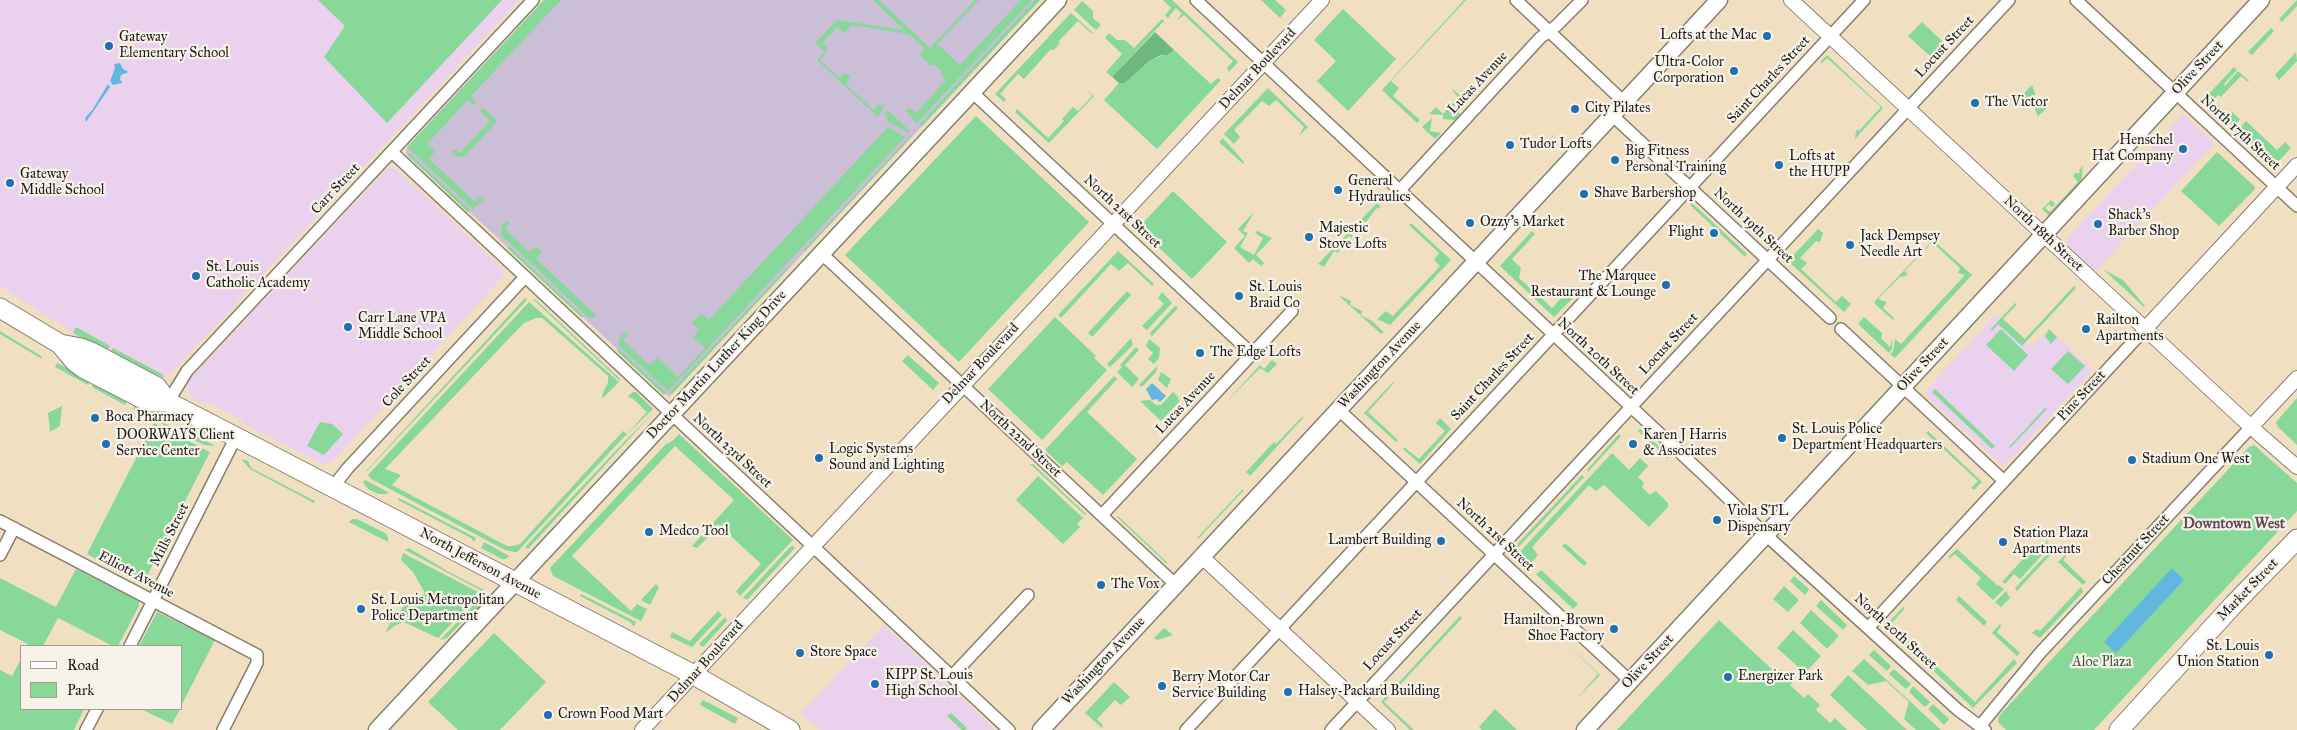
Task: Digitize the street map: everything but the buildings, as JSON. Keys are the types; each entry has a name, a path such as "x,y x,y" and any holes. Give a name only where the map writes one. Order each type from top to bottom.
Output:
{"main road":[{"name":"Doctor Martin Luther King Drive","path":"377,730 1058,0"},
{"name":"Washington Avenue","path":"1041,730 1719,0"},
{"name":"Olive Street","path":"1585,730 2261,0"},
{"name":"North Jefferson Avenue","path":"0,308 60,344 91,352 157,386 168,402 694,675 790,730"},
{"name":"Market Street","path":"2119,730 2297,538"}],"street":[{"name":"Carr Street","path":"168,402 187,371 532,0"},
{"name":"North 20th Street","path":"1196,0 1766,536 1958,710 1982,728"},
{"name":"Delmar Boulevard","path":"642,730 962,384 1322,0"},
{"path":"1516,0 1624,102"},
{"name":"Lucas Avenue","path":"1400,190 1540,38 1582,0"},
{"name":"North 18th Street","path":"1791,0 2251,427 2297,467"},
{"name":"Saint Charles Street","path":"1186,730 1864,0"},
{"name":"Locust Street","path":"1330,730 2009,0"},
{"name":"North 17th Street","path":"2076,0 2297,206"},
{"name":"North 21st Street","path":"972,92 1252,354"},
{"name":"North 19th Street","path":"1612,115 1830,318"},
{"name":"North 23rd Street","path":"392,152 1009,730"},
{"name":"Pine Street","path":"1868,628 2297,165"},
{"name":"North 22nd Street","path":"822,253 1175,584"},
{"name":"Cole Street","path":"333,487 347,469 525,277"},
{"name":"Lucas Avenue","path":"1102,515 1292,311"},
{"path":"1841,329 2004,481"},
{"name":"Chestnut Street","path":"1982,728 2040,653 2297,378"},
{"name":"North 21st Street","path":"1339,410 1630,681"},
{"name":"Mills Street","path":"131,645 236,437"},
{"name":"Elliott Avenue","path":"0,521 257,656 257,663 223,730"},
{"path":"0,555 14,528"},
{"path":"1201,556 1388,730"},
{"path":"952,676 1028,595"},
{"path":"86,730 96,710"}],"shaded area":[{"path":"0,0 519,0 170,374 161,379 91,344 0,286"},
{"path":"544,0 1040,0 669,397 406,153 407,147"},
{"path":"2183,115 2215,143 2095,271 2068,246 2066,241 2068,237"},
{"name":"Carr Lane VPA Middle School","path":"389,167 395,168 503,269 505,274 335,459 329,463 322,464 244,424 241,420 209,403 202,403 188,392 188,385 190,379"},
{"path":"1996,314 2032,347 2049,329 2093,370 2008,462 2002,465 1927,397 1926,391"},
{"name":"KIPP St. Louis High School","path":"884,625 996,730 822,730 800,714"}],"green space":[{"path":"318,0 502,0 387,123 324,57 345,26"},
{"path":"544,0 561,0 471,96 476,102 473,105 468,100 427,144 435,151 429,159 475,202 481,196 485,198 473,209 407,147"},
{"path":"873,0 879,0 930,48 975,0 979,0 937,44 960,65 1021,0 1032,0 917,123 906,111 909,108 916,113 946,80 941,75 942,71 934,64 931,66 920,55 924,48 909,34 852,25 844,33 837,27 822,43 828,48 826,53 815,43 837,20 904,30"},
{"path":"1035,0 1040,0 922,126 919,125"},
{"path":"1163,0 1172,0 1238,62 1229,72 1227,68 1233,61 1184,15 1176,21 1182,14 1176,8 1168,18 1165,15 1171,8"},
{"path":"1261,0 1275,0 1286,10 1280,18"},
{"path":"1466,0 1391,81 1399,88 1393,96 1420,120 1417,123 1382,90"},
{"path":"2297,0 2297,6 2282,22 2279,19"},
{"path":"1082,1 1093,11 1093,18 1101,25 1096,30 1074,10"},
{"path":"1343,9 1396,59 1348,111 1317,81 1336,61 1314,40"},
{"path":"1071,13 1093,33 1078,21 1058,42 1060,43 1053,51 1051,49 1024,79 1018,74 1016,76 1000,94 1006,99 1004,102 995,94"},
{"path":"1162,19 1164,21 1112,77 1106,72 1122,54 1105,38 1109,33 1117,40 1125,40 1134,48"},
{"path":"1922,22 1944,43 1931,57 1908,36"},
{"path":"2271,28 2274,31 2252,55 2248,52"},
{"path":"1155,32 1174,50 1167,55 1161,55 1149,61 1125,83 1119,83 1112,77"},
{"path":"1174,50 1211,84 1218,78 1221,80 1157,149 1104,100 1119,83 1125,83 1149,61"},
{"path":"2296,52 2297,61 2279,80 2275,75"},
{"path":"823,53 825,55 820,60 839,78 845,73 851,76 846,84 873,110 879,104 884,107 878,117 817,60"},
{"path":"1827,55 1883,108 1855,139 1856,131 1858,129 1859,131 1881,107 1827,58 1822,63 1820,62"},
{"path":"2234,67 2237,70 2224,84 2225,86 2238,71 2249,81 2241,76 2221,97 2218,95 2213,101 2229,115 2232,112 2240,119 2233,127 2204,99"},
{"path":"2032,85 2035,93 2034,104 2024,109 2020,105 2021,96"},
{"path":"1268,88 1308,127 1299,136 1304,127 1276,100 1269,106 1262,101 1234,130 1240,137 1234,144 1224,134"},
{"path":"1453,89 1468,103 1461,98 1453,107 1460,114 1455,120 1443,119 1443,115 1429,114 1436,107 1443,114 1458,97"},
{"path":"1088,91 1094,96 1049,143 1015,112 1017,109 1048,138 1064,121 1062,119 1073,107 1078,111 1092,96"},
{"path":"2044,99 2048,103 2047,108 2038,116 2035,109 2041,100"},
{"path":"483,108 497,121 465,156 459,157 455,155 452,152 453,149 460,153 490,121 480,111"},
{"path":"887,110 910,131 909,133 886,120 888,117 885,115"},
{"path":"976,116 1089,222 959,362 845,255"},
{"path":"1432,118 1430,131 1441,133 1435,139 1422,127"},
{"path":"2246,121 2277,150 2285,142 2291,148 2279,161 2274,159 2271,161 2237,130"},
{"path":"888,127 905,137 668,391 618,345 620,337 626,331 628,334 623,340 649,365 658,358 678,377 705,348 693,337 699,330 692,323 701,313 709,320"},
{"path":"912,134 912,136 804,252 803,251"},
{"path":"1223,138 1244,162 1243,164 1219,142"},
{"path":"2217,152 2255,189 2219,226 2181,191"},
{"path":"409,153 471,211 468,212 407,155"},
{"path":"2083,166 2081,183 2049,216 2042,209 2051,200 2055,204 2052,207 2049,204 2045,208 2050,212 2078,182 2073,176 2076,172 2078,174 2080,172 2079,170"},
{"path":"1173,191 1227,242 1192,279 1138,228"},
{"path":"1377,203 1381,207 1376,209 1366,222 1363,221 1356,230 1354,227"},
{"path":"1692,203 1747,254 1745,257 1690,205"},
{"path":"1255,211 1243,231 1248,233 1240,247 1254,255 1263,238 1255,233 1257,231 1272,238 1256,255 1264,263 1261,266 1253,259 1249,263 1234,248 1245,236 1238,229"},
{"path":"508,220 509,224 505,229 529,252 535,247 540,250 541,252 536,259 597,316 589,318 501,235 502,225"},
{"path":"1411,223 1451,260 1390,325 1377,319 1386,311 1393,316 1440,266 1434,260 1439,253 1409,225"},
{"path":"1818,229 1823,233 1820,242 1816,241 1800,258 1807,263 1801,269 1836,302 1842,296 1851,304 1844,312 1788,261"},
{"path":"1532,231 1535,234 1512,259 1521,268 1519,278 1552,308 1573,286 1580,291 1554,317 1500,266"},
{"path":"1349,232 1353,236 1352,238 1348,236 1338,253 1334,251 1324,267 1318,264"},
{"path":"1933,240 1972,275 1895,358 1890,354 1893,351 1895,339 1901,344 1965,275 1958,273 1960,268 1932,242 1904,272 1907,273 1906,276 1900,277 1878,299 1887,302 1883,308 1894,318 1893,320 1875,304 1875,301"},
{"path":"509,246 584,317 581,317 507,248"},
{"path":"1118,251 1154,284 1152,286 1128,263 1119,271 1111,264 1061,318 1058,315"},
{"path":"788,269 672,394 670,392"},
{"path":"2104,270 2123,280 2145,306 2144,307"},
{"path":"2074,286 2076,288 2022,346 1998,324 1992,331 1991,329 2015,303 2017,304 2003,319 2025,339"},
{"path":"1127,291 1131,295 1092,337 1088,333"},
{"path":"1162,292 1172,303 1147,330 1142,326 1164,304 1158,298"},
{"path":"1338,295 1351,301 1350,305 1362,311 1361,315 1372,321 1384,332 1381,334"},
{"path":"525,298 527,300 364,474 366,471"},
{"path":"534,300 620,379 620,381"},
{"path":"529,302 619,382 603,398 602,395 608,382 608,376 542,318 536,318 524,323 519,328 385,469 401,475 392,485 507,546 520,544 623,431 627,434 647,412 632,398 627,397 636,392 653,409 621,440 517,552 514,552 505,550 371,479 368,475"},
{"path":"1175,306 1178,308 1152,336 1150,333"},
{"path":"1055,317 1096,356 1094,358 1107,370 1042,440 988,389"},
{"path":"1864,317 1882,333 1881,338 1890,347 1892,339 1892,349 1889,353 1858,324"},
{"path":"76,327 110,346 106,352 73,333"},
{"path":"2001,329 2028,355 2014,371 1986,345"},
{"path":"2049,329 2057,337 2051,344 2045,336"},
{"path":"0,331 41,356 42,359 0,334"},
{"path":"1131,338 1133,345 1110,367 1107,364"},
{"path":"1149,339 1160,348 1159,358 1154,364 1148,359 1153,353 1146,346"},
{"path":"1136,347 1139,350 1125,365 1139,379 1132,387 1117,372 1122,367 1120,365"},
{"path":"113,348 162,374 164,378 109,354"},
{"path":"618,348 666,393 664,395 617,351"},
{"path":"2068,351 2085,366 2068,384 2051,369"},
{"path":"908,355 939,383 933,390 902,361"},
{"path":"1272,360 1277,364 1268,373 1260,368 1228,400 1260,365 1264,369"},
{"path":"57,363 91,380 88,385 55,367"},
{"path":"1158,365 1156,372 1143,386 1140,386 1139,385"},
{"path":"1161,372 1171,379 1167,388 1158,380"},
{"path":"1114,376 1117,379 1087,412 1137,459 1103,495 1067,462 1062,466 1045,450"},
{"path":"94,382 128,399 125,405 92,387"},
{"path":"1393,382 1368,412 1398,440 1396,442 1364,413"},
{"path":"1935,389 1995,446 1992,449 1932,392"},
{"path":"1173,392 1178,397 1179,402 1161,421 1140,401 1150,400 1156,405 1161,405"},
{"path":"2297,398 2297,445 2278,427 2276,422"},
{"path":"135,405 139,410 178,430 178,432 133,409"},
{"path":"62,406 60,426 50,432 48,413"},
{"path":"2045,408 2047,409 2010,448 2009,447"},
{"path":"653,413 528,549 525,547 624,442"},
{"path":"1303,416 1250,476 1246,472 1274,442 1276,444"},
{"path":"1440,418 1451,429 1420,464 1403,449 1404,447 1419,459 1445,431 1436,423"},
{"path":"320,422 332,424 343,434 324,455 307,446"},
{"path":"154,423 210,452 143,584 87,554"},
{"path":"1640,429 1668,455 1668,459 1638,431"},
{"path":"1928,431 1982,482 1974,490 1971,488 1978,481 1926,433"},
{"path":"679,434 793,540 740,596 736,591 761,564 718,524 697,548 692,546 734,500 675,446 572,556 631,611 637,604 647,609 641,621 553,576 550,568 666,444"},
{"path":"1619,434 1621,436 1588,472 1587,470"},
{"path":"193,436 199,436 215,446 204,445 192,439"},
{"name":"Aloe Plaza","path":"2254,445 2297,483 2297,511 2094,730 2006,730 1998,722 1999,716 2249,447"},
{"path":"1612,453 1629,470 1640,458 1648,466 1638,477 1644,483 1642,487 1650,495 1656,491 1668,503 1668,507 1649,527 1604,485 1596,491 1589,485 1532,547 1538,555 1528,567 1516,556"},
{"path":"241,459 248,461 251,468 315,501 314,503 250,469"},
{"path":"1030,464 1033,464 1086,514 1085,515"},
{"path":"1582,475 1584,477 1513,553 1511,551"},
{"path":"1038,476 1083,518 1077,524 1080,527 1063,544 1016,500"},
{"path":"365,480 388,492 387,494 378,494 368,489 363,482"},
{"path":"1244,490 1198,539 1197,538"},
{"path":"399,498 476,538 474,542 471,538 398,500"},
{"path":"1118,516 1168,563 1117,517"},
{"path":"352,519 357,519 385,533 388,537 388,542 349,522"},
{"path":"2048,540 2047,548 2055,550 2017,591 2015,588 2049,552 2043,546"},
{"path":"484,542 509,556 506,559 502,559 481,548"},
{"path":"1565,543 1587,563 1584,566 1562,546"},
{"path":"793,546 795,548 747,600 743,598 790,547"},
{"path":"2035,546 2039,550 2041,548 2044,550 2043,554 2020,579 2014,574 2005,584 2002,582"},
{"path":"409,548 484,590 482,591 405,550"},
{"path":"1957,549 1998,586 2004,589 1993,600 1976,584 1981,578 1955,554 1949,559 1949,556"},
{"path":"403,553 480,593 438,638 404,622 385,633 391,621 394,623 406,601 425,593 413,572 401,560"},
{"path":"2067,553 2063,560 2086,582 2083,585 2058,562"},
{"path":"76,569 139,601 139,606 119,645 111,645 58,618 44,645 28,645 0,630 0,578 56,607"},
{"path":"1541,570 1578,604 1573,609 1536,574"},
{"path":"1794,576 1809,589 1805,595 1790,581"},
{"path":"656,584 659,587 650,605 641,600"},
{"path":"1784,586 1799,600 1788,612 1773,599"},
{"path":"2081,587 2083,592 2040,638 2032,633 2037,629 2040,631"},
{"path":"2006,591 2010,598 2001,607 1995,602"},
{"path":"581,594 636,622 634,627 630,622 580,596"},
{"path":"483,595 486,596 483,606 477,611 474,609 447,638 440,640"},
{"path":"1959,596 1987,622 1984,626 1956,600"},
{"path":"1821,600 1847,625 1843,630 1816,606"},
{"path":"1903,607 1905,608 1891,624 1975,702 2014,659 2017,663 1973,708 1892,632 1893,630 1887,624"},
{"path":"1811,610 1839,636 1827,649 1800,623"},
{"path":"718,611 722,615 692,647 670,637 672,632 690,641"},
{"path":"157,612 215,640 182,704 182,645 140,645"},
{"path":"1460,616 1462,618 1384,702 1414,730 1410,730 1381,702"},
{"path":"725,617 727,621 703,647 699,644"},
{"name":"Energizer Park","path":"1719,620 1777,674 1781,669 1794,681 1790,685 1804,698 1808,694 1820,705 1816,710 1830,723 1835,718 1847,730 1617,730"},
{"path":"2000,624 2001,626 1997,632 2020,653 2017,656 1992,633"},
{"path":"1164,628 1173,635 1157,640 1154,638"},
{"path":"1793,630 1821,656 1805,673 1777,648"},
{"path":"494,633 546,682 500,730 458,730 428,702"},
{"path":"1561,638 1600,675 1575,701 1598,674"},
{"path":"1874,650 1891,666 1887,671 1869,655"},
{"path":"1864,659 1941,730 1916,730 1904,719 1909,702 1886,681 1868,685 1852,671"},
{"path":"20,661 20,710 84,710 74,730 0,730 0,670 12,676"},
{"path":"1894,669 1911,684 1906,689 1889,674"},
{"path":"1848,675 1907,730 1867,730 1830,695"},
{"path":"1114,682 1130,697 1121,705 1115,700 1097,719 1103,725 1102,728 1085,713"},
{"path":"1913,686 1930,702 1925,707 1909,692"},
{"path":"703,700 738,718 735,724 702,706 700,704"},
{"path":"1933,704 1949,719 1944,725 1928,709"},
{"path":"1495,709 1517,730 1482,730 1479,727"},
{"path":"143,710 179,710 172,724"},
{"path":"951,713 967,728 965,730 962,730 947,716"}],"water":[{"path":"120,63 123,69 129,72 121,75 122,83 113,85 110,81 115,68 114,64"},
{"path":"108,84 110,87 86,122 85,118 93,109"},
{"path":"1152,383 1166,396 1160,402 1157,399 1152,400 1146,389"},
{"path":"2172,568 2184,580 2116,653 2104,642"}],"place":[{"name":"Lofts at the Mac","path":"1767,36"},
{"name":"Gateway Elementary School","path":"109,46"},
{"name":"Ultra-Color Corporation","path":"1734,71"},
{"name":"The Victor","path":"1975,103"},
{"name":"City Pilates","path":"1575,109"},
{"name":"Tudor Lofts","path":"1510,145"},
{"name":"Henschel Hat Company","path":"2183,149"},
{"name":"Big Fitness Personal Training","path":"1615,160"},
{"name":"Lofts at the HUPP","path":"1779,165"},
{"name":"Gateway Middle School","path":"10,183"},
{"name":"General Hydraulics","path":"1338,190"},
{"name":"Shave Barbershop","path":"1584,194"},
{"name":"Ozzy's Market","path":"1470,223"},
{"name":"Shack’s Barber Shop","path":"2098,224"},
{"name":"Flight","path":"1714,233"},
{"name":"Majestic Stove Lofts","path":"1309,237"},
{"name":"Jack Dempsey Needle Art","path":"1850,245"},
{"name":"St. Louis Catholic Academy","path":"196,276"},
{"name":"The Marquee Restaurant & Lounge","path":"1666,285"},
{"name":"St. Louis Braid Co","path":"1239,296"},
{"name":"Carr Lane VPA Middle School","path":"348,327"},
{"name":"Railton Apartments","path":"2086,329"},
{"name":"The Edge Lofts","path":"1200,353"},
{"name":"Boca Pharmacy","path":"95,418"},
{"name":"St. Louis Police Department Headquarters","path":"1782,438"},
{"name":"DOORWAYS Client Service Center","path":"106,444"},
{"name":"Karen J Harris & Associates","path":"1633,444"},
{"name":"Logic Systems Sound and Lighting","path":"819,458"},
{"name":"Stadium One West","path":"2132,460"},
{"name":"Viola STL Dispensary","path":"1717,520"},
{"name":"Medco Tool","path":"649,532"},
{"name":"Lambert Building","path":"1441,541"},
{"name":"Station Plaza Apartments","path":"2003,542"},
{"name":"The Vox","path":"1101,585"},
{"name":"St. Louis Metropolitan Police Department","path":"361,609"},
{"name":"Hamilton-Brown Shoe Factory","path":"1614,629"},
{"name":"Store Space","path":"800,653"},
{"name":"St. Louis Union Station","path":"2269,655"},
{"name":"Energizer Park","path":"1728,677"},
{"name":"KIPP St. Louis High School","path":"875,684"},
{"name":"Berry Motor Car Service Building","path":"1162,686"},
{"name":"Halsey-Packard Building","path":"1288,692"},
{"name":"Crown Food Mart","path":"548,715"}],"district":[{"name":"Downtown West","path":"2234,524"}]}
